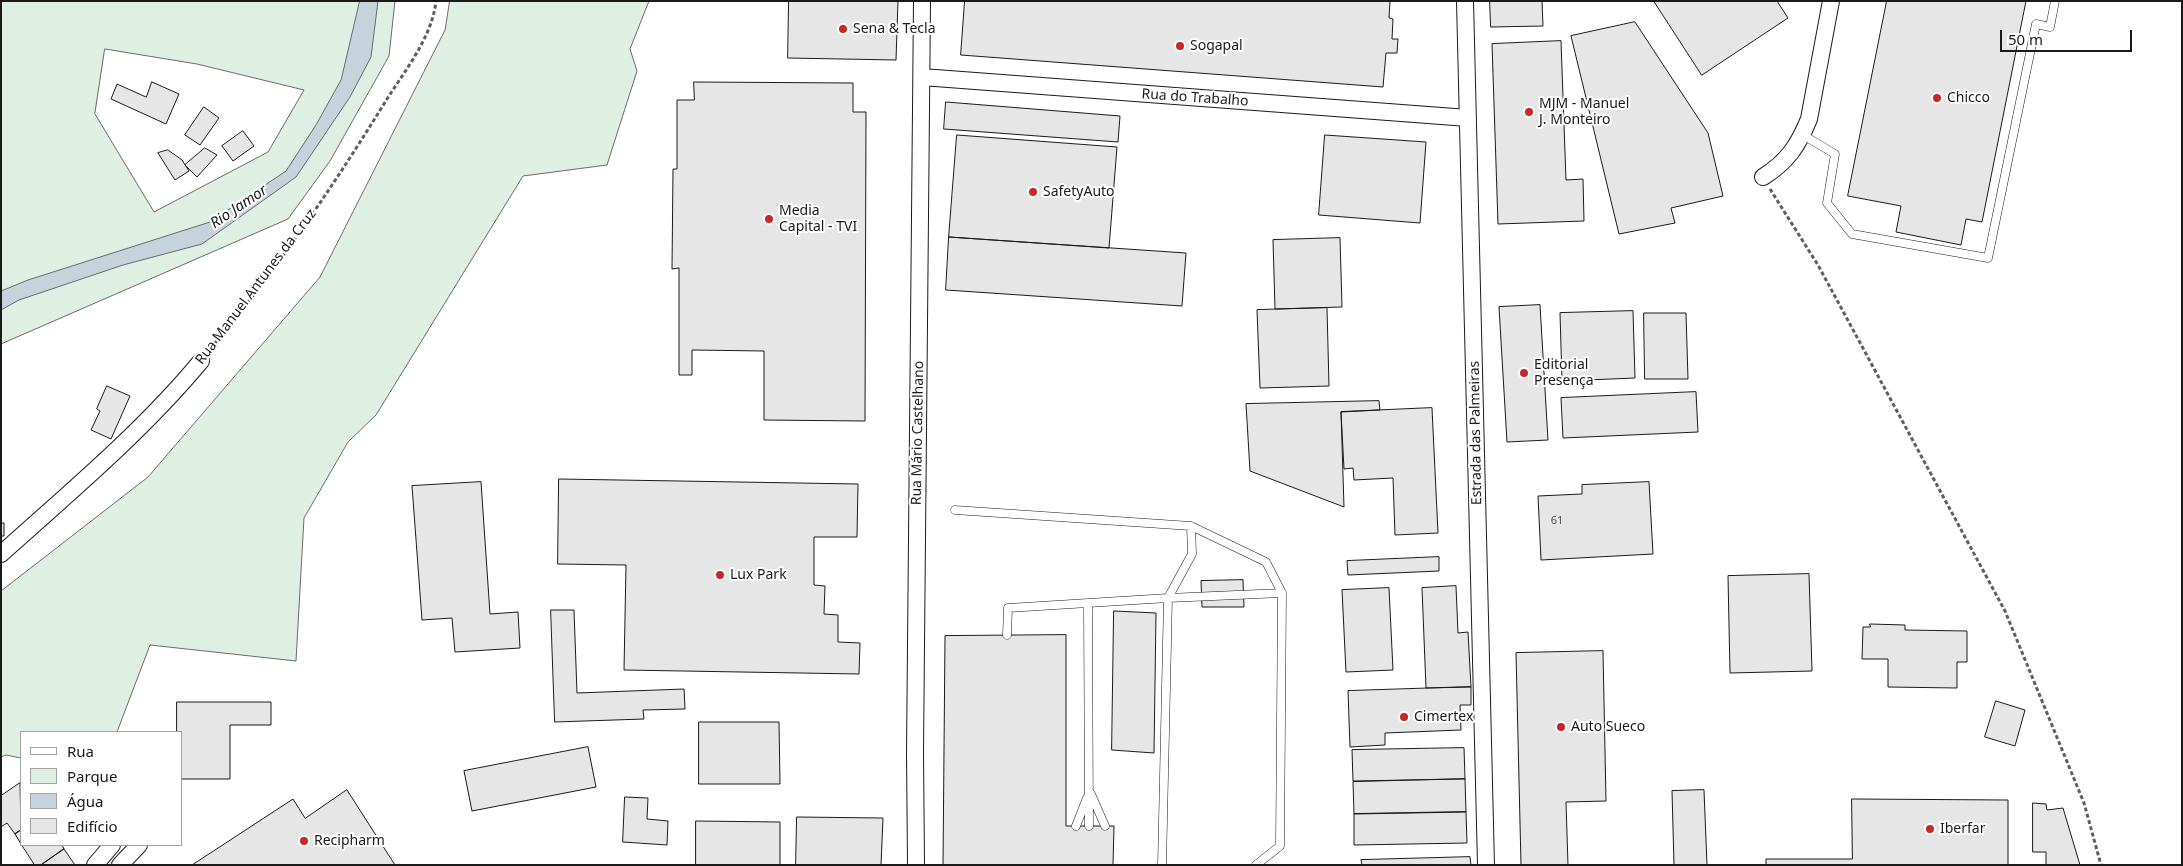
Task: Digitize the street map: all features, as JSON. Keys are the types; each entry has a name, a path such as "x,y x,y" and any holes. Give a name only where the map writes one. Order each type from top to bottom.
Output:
{"street":[{"name":"Rua Mário Castelhano","path":"916,865 915,732 922,1"},
{"name":"Estrada das Palmeiras","path":"1464,1 1486,865"},
{"path":"1763,178 1782,165 1803,135 1809,119 1831,1"},
{"name":"Rua do Trabalho","path":"922,77 1468,118"},
{"name":"Rua Manuel Antunes da Cruz","path":"1,554 97,467 176,391 201,361"},
{"path":"95,865 111,846"},
{"path":"120,865 138,846"}],"lane":[{"path":"1803,135 1835,154 1827,203 1852,234 1988,258 2036,24 2050,27 2055,1"},
{"path":"955,510 1191,526 1207,532 1266,562 1282,594 1280,846 1256,865"},
{"path":"1162,865 1168,598 1192,554 1191,526"},
{"path":"1007,635 1008,608 1168,598 1282,594"},
{"path":"1088,604 1089,826"},
{"path":"1090,792 1105,826"},
{"path":"1076,826 1090,792"}],"path":[{"name":"Rua Manuel Antunes da Cruz","path":"201,361 237,317 343,170 422,43 435,9 436,1"},
{"path":"1763,178 1818,265 2005,611 2084,803 2101,865"}],"green space":[{"path":"1,1 395,1 389,56 330,161 288,219 1,344","holes":["105,49 197,64 304,90 268,152 154,212 95,114"]},
{"path":"450,1 649,1 630,49 637,71 607,165 523,176 376,415 348,442 304,518 296,661 150,645 117,731 20,731 20,758 6,755 1,757 1,591 148,477 320,277 445,30"}],"water":[{"name":"Rio Jamor","path":"360,1 378,1 371,57 350,97 296,177 202,244 123,265 19,300 1,310 1,291 28,280 210,222 286,171 316,125 341,80"}],"building":[{"name":"Sena & Tecla","path":"789,1 898,1 896,60 788,58"},
{"name":"Sogapal","path":"965,1 1390,1 1389,18 1393,19 1392,39 1398,39 1397,53 1386,53 1383,87 961,55"},
{"path":"1490,1 1542,1 1543,26 1491,27"},
{"path":"1654,1 1777,1 1788,18 1702,75"},
{"name":"Chicco","path":"1887,1 2026,1 1982,222 1966,219 1961,245 1896,232 1901,206 1848,196"},
{"path":"1635,22 1708,133 1723,196 1671,208 1675,223 1619,234 1571,36"},
{"name":"MJM - Manuel J. Monteiro","path":"1561,41 1566,180 1583,179 1584,221 1498,224 1492,44"},
{"path":"152,82 179,94 166,124 111,99 117,84 146,97"},
{"name":"Media Capital - TVI","path":"694,82 853,83 853,112 866,112 865,421 764,420 764,351 692,350 692,375 679,375 679,268 672,269 673,169 677,169 677,100 694,100"},
{"path":"946,102 1120,116 1118,142 944,129"},
{"path":"204,107 219,118 200,145 185,135"},
{"path":"243,131 254,146 233,161 222,146"},
{"name":"SafetyAuto","path":"957,135 1117,147 1109,248 949,237"},
{"path":"1325,135 1426,142 1420,223 1319,215"},
{"path":"205,148 217,155 197,177 185,165"},
{"path":"168,150 182,160 189,171 175,180 158,153"},
{"path":"949,237 1186,253 1182,306 946,290"},
{"path":"1340,238 1342,307 1275,309 1273,240"},
{"name":"Editorial Presença","path":"1540,305 1548,440 1507,442 1499,307"},
{"path":"1327,308 1329,386 1260,388 1257,310"},
{"name":"Editorial Presença","path":"1633,311 1635,378 1562,381 1560,313"},
{"path":"1644,313 1686,313 1688,379 1645,379"},
{"path":"107,386 130,396 111,439 91,430 100,411 97,409"},
{"name":"Editorial Presença","path":"1696,392 1698,432 1563,438 1561,398"},
{"path":"1379,401 1380,410 1341,412 1344,507 1250,471 1246,404"},
{"path":"1432,408 1438,533 1395,535 1393,478 1354,480 1353,468 1344,469 1341,412"},
{"name":"Lux Park","path":"559,479 858,484 857,537 814,537 814,585 825,586 824,614 838,615 838,642 860,643 859,674 624,670 626,565 558,564"},
{"path":"481,482 490,614 518,612 520,648 455,652 452,618 422,620 412,486"},
{"path":"1649,482 1653,554 1541,560 1538,496 1582,494 1582,485"},
{"path":"1,523 4,523 4,536 1,536"},
{"path":"1439,557 1439,571 1348,575 1347,561"},
{"path":"1809,574 1812,671 1730,673 1728,576"},
{"path":"1243,580 1244,607 1202,607 1201,581"},
{"name":"Cimertex","path":"1456,586 1458,633 1468,632 1471,687 1426,688 1422,588"},
{"path":"1389,588 1393,670 1346,672 1342,590"},
{"path":"551,610 574,610 577,693 684,689 685,709 643,710 644,719 555,722"},
{"path":"1114,611 1156,613 1154,753 1112,750"},
{"path":"1870,624 1905,625 1905,630 1967,631 1967,662 1957,662 1957,688 1888,687 1888,659 1862,659 1863,627 1870,627"},
{"path":"1066,635 1066,826 1114,826 1113,865 943,865 945,636"},
{"name":"Auto Sueco","path":"1603,651 1606,801 1566,802 1568,865 1521,865 1516,653"},
{"name":"Cimertex","path":"1471,687 1471,705 1460,705 1461,730 1385,733 1385,745 1350,747 1348,691"},
{"path":"1996,701 2025,710 2015,746 1985,737"},
{"path":"177,702 271,702 271,725 230,725 230,779 182,779 182,731 177,731"},
{"path":"699,722 779,722 780,784 699,784"},
{"path":"588,747 596,787 472,811 464,771"},
{"path":"1464,748 1465,779 1353,781 1352,750"},
{"path":"1465,779 1466,812 1354,814 1353,782"},
{"path":"20,783 20,831 15,834 7,823 1,827 1,796"},
{"name":"Recipharm","path":"347,790 395,865 192,865 293,799 305,818"},
{"path":"1704,790 1707,865 1674,865 1672,791"},
{"path":"625,797 648,798 647,819 668,821 667,845 623,842"},
{"name":"Iberfar","path":"1852,799 2008,800 2008,865 1766,865 1766,859 1852,859"},
{"path":"2033,803 2046,804 2047,810 2063,808 2080,865 2046,865 2046,852 2033,852"},
{"path":"1466,812 1467,843 1354,845 1354,814"},
{"path":"797,817 883,818 881,865 796,865"},
{"path":"696,821 780,822 780,865 696,865"},
{"path":"20,831 20,842 15,834"},
{"path":"23,846 62,846 64,849 41,865 35,865"},
{"path":"64,849 75,865 41,865"},
{"path":"1470,857 1471,865 1362,865 1361,860"}],"place":[{"name":"Sena & Tecla","path":"843,29"},
{"name":"Sogapal","path":"1180,46"},
{"name":"Chicco","path":"1937,98"},
{"name":"MJM - Manuel J. Monteiro","path":"1529,112"},
{"name":"SafetyAuto","path":"1033,192"},
{"name":"Media Capital - TVI","path":"769,219"},
{"name":"Editorial Presença","path":"1524,373"},
{"name":"Lux Park","path":"720,575"},
{"name":"Cimertex","path":"1404,717"},
{"name":"Auto Sueco","path":"1561,727"},
{"name":"Iberfar","path":"1930,829"},
{"name":"Recipharm","path":"304,841"}]}
